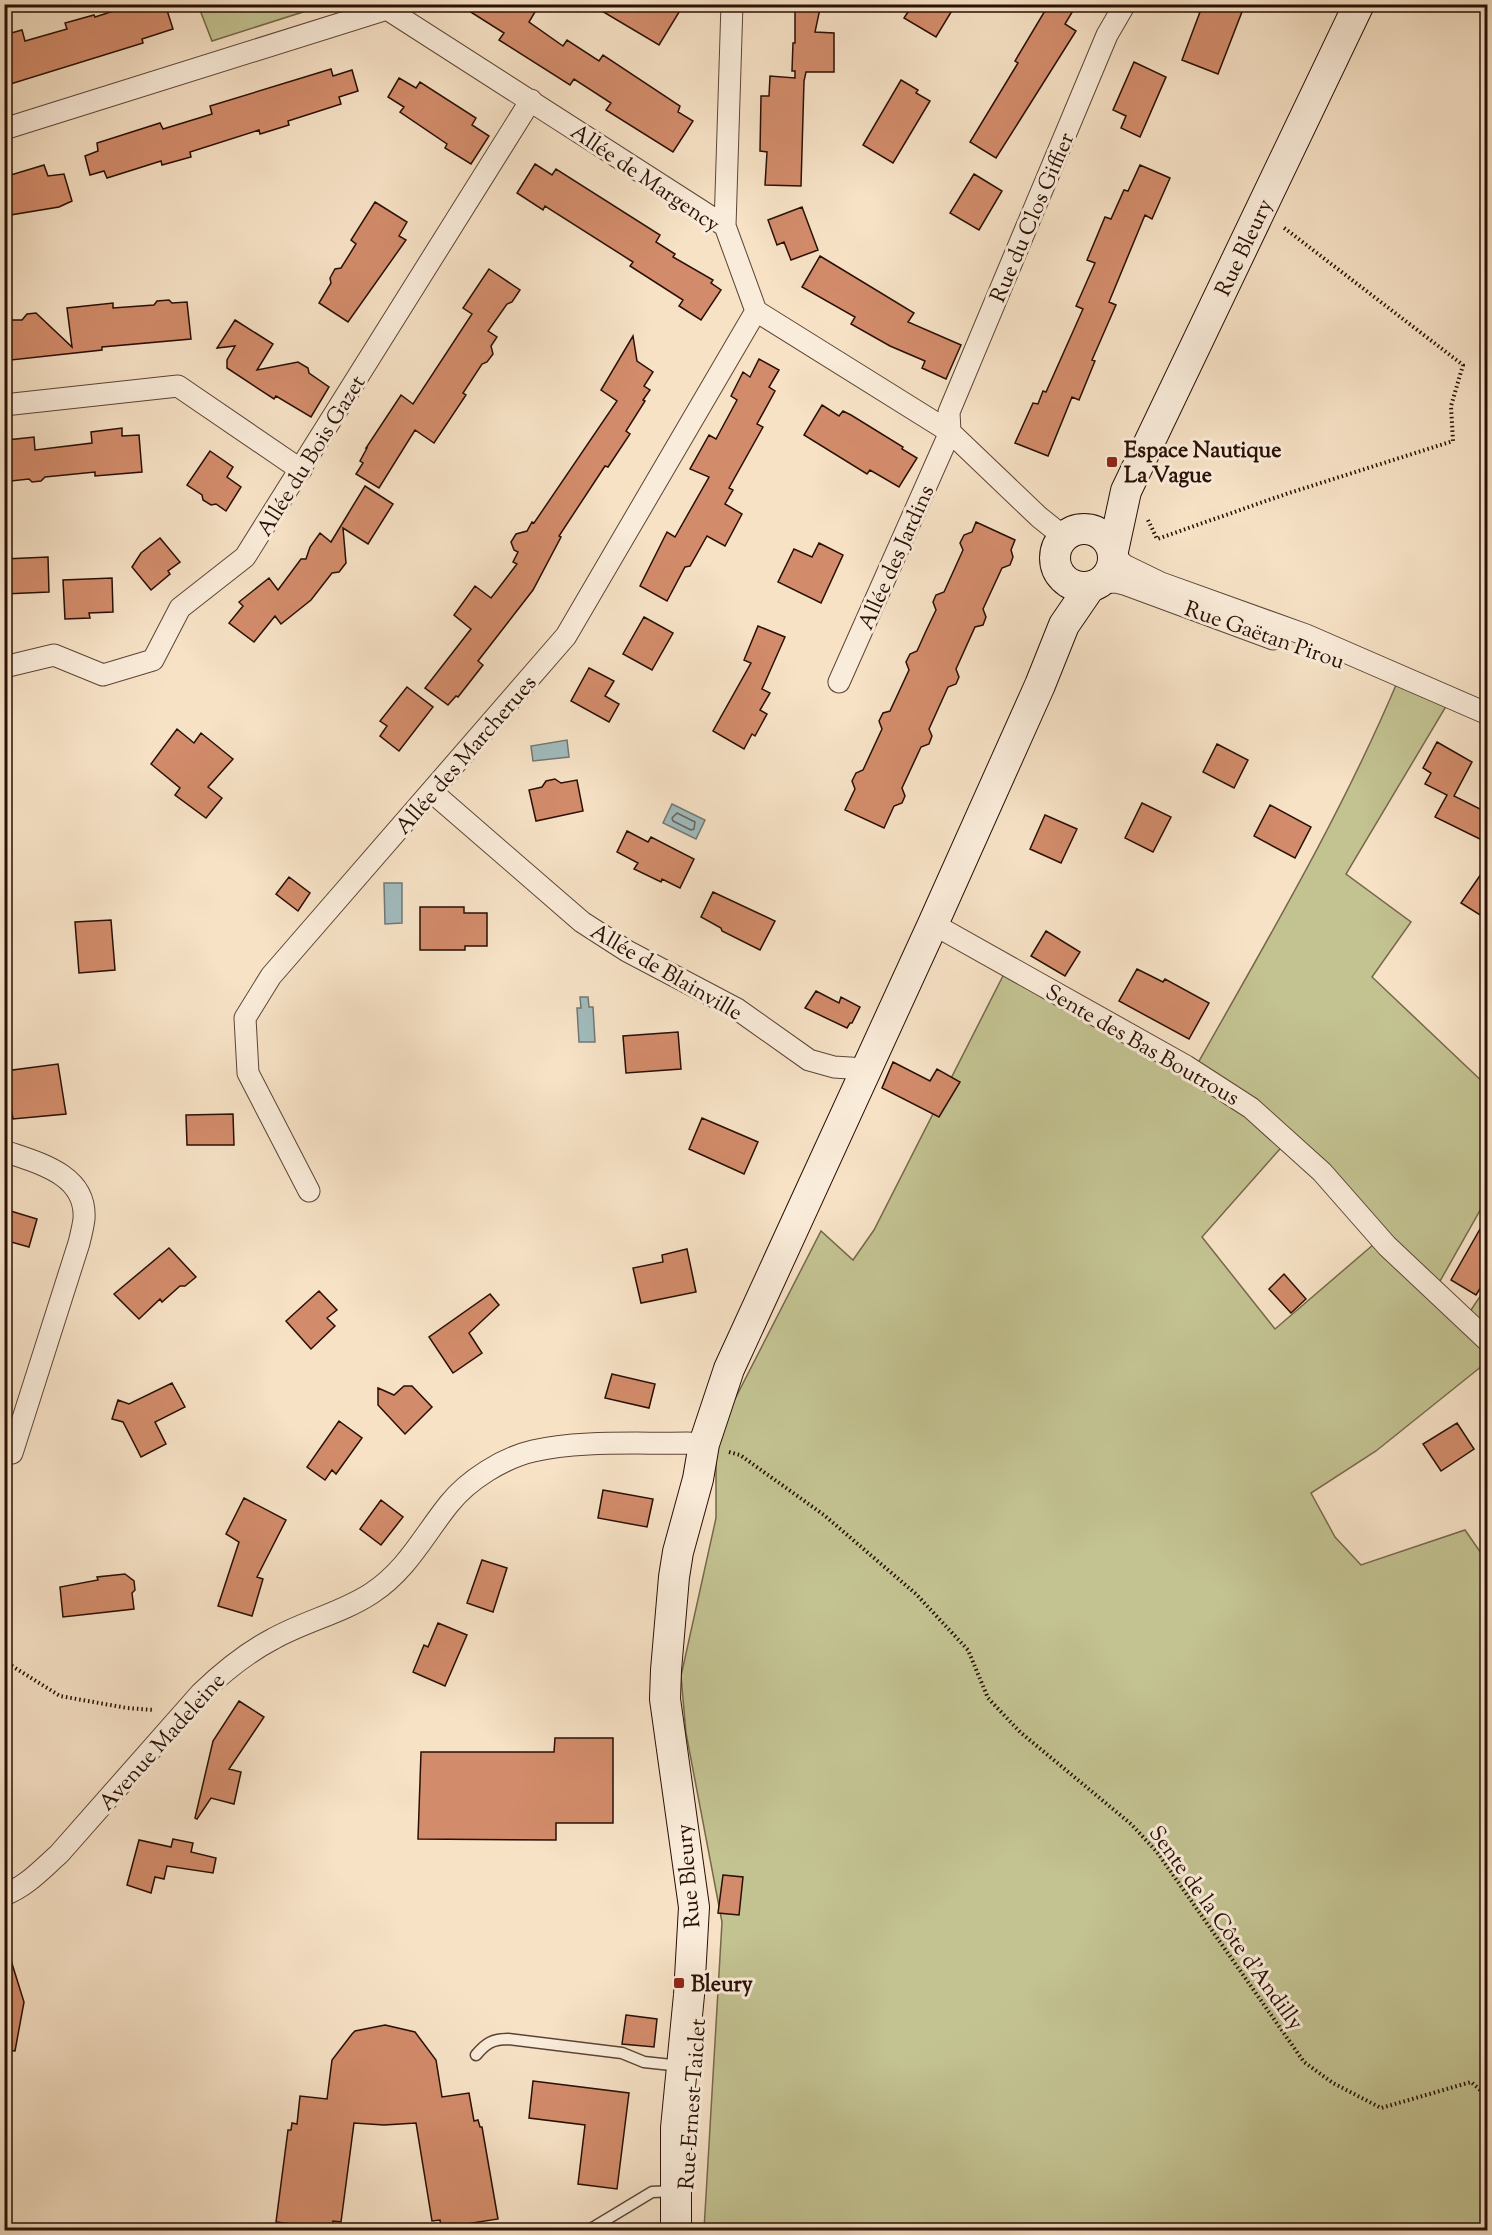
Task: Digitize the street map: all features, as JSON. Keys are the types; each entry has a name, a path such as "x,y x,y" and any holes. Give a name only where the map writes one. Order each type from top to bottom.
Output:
{"street":[{"path":"725,226 732,4"},
{"name":"Rue du Clos Giffier","path":"950,432 949,412 1107,35 1125,4"},
{"name":"Rue Bleury","path":"1095,585 1112,569 1113,553 1126,491 1359,4"},
{"path":"4,129 386,7"},
{"name":"Allée de Margency","path":"386,7 725,226 756,312"},
{"name":"Allée du Bois Gazet","path":"4,667 54,655 103,675 153,660 180,608 245,557 531,100"},
{"path":"756,312 950,432 1067,542"},
{"name":"Allée des Marcherues","path":"309,1191 248,1073 245,1018 271,976 566,636 756,312"},
{"path":"4,405 178,386 301,470"},
{"name":"Allée des Jardins","path":"839,682 950,432"},
{"name":"Rue Bleury","path":"1067,542 1103,515 1126,491"},
{"path":"1067,542 1097,531 1104,536 1113,553"},
{"path":"1067,542 1058,571 1071,584 1080,587 1095,585"},
{"path":"1059,637 1067,542"},
{"name":"Rue Gaëtan Pirou","path":"1113,553 1124,565 1161,583 1306,635 1488,714"},
{"name":"Rue Gaëtan Pirou","path":"1095,585 1116,582 1124,584 1300,648 1431,689"},
{"path":"704,1444 729,1369 933,924 1040,685 1059,637 1072,611 1095,585"},
{"name":"Allée de Blainville","path":"432,792 582,922 604,938 737,1010 809,1060 834,1067 865,1069"},
{"name":"Sente des Bas Boutrous","path":"933,924 1186,1066 1251,1108 1322,1172 1387,1246 1488,1341"},
{"path":"4,1150 64,1175 78,1191 84,1217 79,1243 12,1454"},
{"name":"Rue Bleury","path":"676,2128 686,2066 694,1907 665,1693 668,1655 691,1554 698,1479 704,1444"},
{"name":"Avenue Madeleine","path":"4,1895 13,1892 33,1878 59,1854 201,1693 225,1670 274,1638 372,1593 407,1562 449,1503 481,1476 505,1462 532,1451 567,1446 704,1444"},
{"name":"Rue Ernest Taiclet","path":"676,2230 686,2129 686,2066"},
{"name":"Rue Ernest Taiclet","path":"676,2128 680,2192 686,2230"}],"lane":[{"path":"476,2055 485,2044 494,2039 508,2039 622,2053 644,2062 686,2066"},
{"path":"589,2230 652,2192 680,2192"}],"path":[{"path":"1157,539 1330,480 1454,441 1451,406 1463,365 1260,212"},
{"name":"Sente de la Côte d'Andilly","path":"704,1444 740,1455 824,1515 916,1594 968,1650 988,1698 1020,1732 1111,1805 1157,1852 1304,2062 1333,2083 1381,2108 1471,2082 1488,2097"},
{"path":"4,1661 60,1696 127,1708"}],"shaded area":[{"path":"198,5 325,5 212,41"},
{"path":"1399,678 1454,693 1346,874 1411,922 1372,977 1487,1086 1487,1209 1482,1207 1435,1290 1465,1319 1487,1286 1487,1362 1376,1451 1311,1493 1335,1537 1361,1565 1465,1530 1483,1556 1487,1555 1487,2230 704,2230 722,1922 686,1733 681,1676 716,1518 716,1436 821,1231 853,1260 874,1230 1008,966 1194,1070 1302,877 1377,729","holes":["1287,1141 1381,1238 1275,1329 1202,1237"]}],"water":[{"path":"567,740 569,757 533,761 531,746"},
{"path":"672,804 705,820 696,839 663,823"},
{"path":"384,883 402,883 402,923 385,924"},
{"path":"580,997 588,997 589,1007 593,1007 595,1042 579,1042 577,1008 581,1008"}],"building":[{"path":"135,4 165,4 173,29 142,39 143,43 4,86 4,35 22,30 25,41 67,29 65,23 94,15 95,17"},
{"path":"458,4 524,4 535,12 529,22 563,46 567,40 599,61 603,55 680,106 678,112 693,121 673,152 606,110 611,103 574,79 570,85 499,40 504,33"},
{"path":"590,4 684,4 659,45"},
{"path":"795,4 821,4 815,32 834,33 834,72 806,72 801,186 765,185 767,152 760,151 761,96 769,96 770,76 795,78 795,71 792,71"},
{"path":"913,4 956,4 936,37 904,18"},
{"path":"1049,4 1077,4 1065,24 1076,31 996,158 970,142 1018,63 1015,61"},
{"path":"1203,4 1245,4 1218,74 1182,60"},
{"path":"1134,62 1166,77 1140,137 1121,128 1126,116 1113,110"},
{"path":"331,69 333,76 352,70 358,91 339,97 341,104 288,121 289,125 260,134 259,130 190,152 191,157 162,165 161,161 107,178 104,171 90,175 85,156 98,151 97,143 160,123 163,129 212,114 210,106"},
{"path":"399,78 416,88 420,82 476,118 472,125 489,136 471,164 445,148 447,144 400,112 404,107 388,97"},
{"path":"901,80 918,90 916,93 930,101 893,163 863,145"},
{"path":"535,164 552,175 556,169 660,235 656,242 675,254 673,257 713,280 711,283 721,290 701,320 679,306 683,300 630,266 633,262 545,206 543,210 517,193"},
{"path":"44,165 48,176 64,174 72,201 59,207 4,216 4,177"},
{"path":"1140,165 1170,178 1152,219 1145,215 1109,302 1116,305 1092,360 1095,361 1079,400 1072,397 1048,456 1015,443 1033,403 1038,404 1043,391 1046,392 1083,309 1076,306 1095,263 1087,260 1105,217 1111,219 1124,190 1128,191"},
{"path":"974,174 1002,191 979,230 950,213"},
{"path":"375,202 407,222 399,236 406,240 348,322 319,303 331,283 330,278 335,269 341,268 356,244 351,240"},
{"path":"802,207 818,250 791,260 784,242 777,245 768,220"},
{"path":"820,256 914,313 908,322 961,345 946,379 922,368 925,361 890,346 851,324 855,317 802,287"},
{"path":"489,269 520,290 488,331 497,337 491,346 493,354 487,362 482,364 463,393 466,395 434,443 415,430 379,488 356,474 363,463 360,461 366,448 401,395 413,404 472,314 463,308"},
{"path":"169,300 172,303 187,302 191,339 102,347 102,350 11,360 8,320 22,320 27,314 36,313 72,347 67,308 113,303 113,308 154,305 157,301"},
{"path":"235,320 273,344 257,370 298,362 329,387 311,417 276,396 274,399 227,368 227,360 235,346 217,348"},
{"path":"633,336 637,361 653,372 644,386 650,390 643,400 645,401 626,431 630,434 608,467 605,466 559,536 561,537 533,590 478,661 483,665 458,697 456,696 448,705 425,688 471,629 454,615 475,586 491,598 517,564 513,562 518,552 514,550 511,542 516,534 527,531 532,522 534,523 617,401 601,390"},
{"path":"759,359 779,370 769,387 775,391 757,424 763,427 729,488 733,490 725,504 742,514 725,546 707,536 690,566 685,567 667,601 640,586 667,532 675,537 709,477 690,469 709,435 716,439 737,400 731,396 743,372 750,377"},
{"path":"822,405 839,416 843,411 851,415 917,458 899,487 870,470 867,474 804,435"},
{"path":"122,428 122,436 139,435 142,472 95,476 95,472 45,477 41,481 32,482 29,479 11,481 7,440 34,437 35,450 92,443 91,432"},
{"path":"210,451 233,467 227,477 241,487 226,511 216,504 211,505 203,500 202,495 187,485"},
{"path":"365,486 393,504 368,544 343,528 346,563 339,572 332,573 311,600 281,624 275,616 254,642 229,623 243,606 239,602 269,578 278,590 301,559 306,559 310,547 320,533 331,542"},
{"path":"976,522 1015,540 1011,550 1013,557 1010,565 1002,568 983,609 986,617 983,625 975,627 956,669 959,677 956,684 948,687 929,729 932,736 929,744 921,747 902,788 905,796 902,803 894,806 884,828 845,810 855,789 852,781 856,773 863,770 882,729 879,721 883,713 890,711 909,670 906,662 910,654 917,651 936,610 933,602 936,595 944,592 963,550 960,543 964,535 972,532"},
{"path":"160,538 180,562 168,571 170,574 151,590 132,567 141,553"},
{"path":"819,543 843,555 821,603 778,582 794,549 812,557"},
{"path":"48,557 49,592 4,594 4,559"},
{"path":"112,578 113,612 89,613 90,618 65,619 63,580"},
{"path":"644,617 673,633 652,670 623,654"},
{"path":"758,626 785,637 762,689 770,693 760,710 767,714 755,736 752,734 744,749 713,731 751,663 744,660"},
{"path":"589,668 614,681 605,696 619,704 609,722 571,701"},
{"path":"407,687 433,707 399,751 380,736 387,726 380,721"},
{"path":"177,729 194,743 201,733 233,759 208,787 222,798 206,818 175,795 180,788 151,764"},
{"path":"1437,742 1472,762 1454,796 1488,813 1488,843 1435,817 1447,795 1425,784 1431,773 1423,768"},
{"path":"1217,744 1248,760 1234,788 1203,772"},
{"path":"555,779 561,783 577,780 583,811 536,821 529,790 542,787 546,781"},
{"path":"1142,803 1171,817 1153,852 1125,838"},
{"path":"1270,805 1311,827 1295,858 1254,836"},
{"path":"1045,815 1077,829 1061,863 1030,849"},
{"path":"627,831 648,842 651,837 694,859 680,888 634,869 638,863 617,852"},
{"path":"1488,864 1488,920 1461,903"},
{"path":"289,877 310,893 298,911 276,894"},
{"path":"713,892 775,921 760,950 722,931 721,928 701,917"},
{"path":"420,907 464,907 464,913 487,913 487,946 465,946 465,950 420,950"},
{"path":"111,920 115,970 79,973 75,922"},
{"path":"1046,931 1080,952 1065,976 1031,956"},
{"path":"1137,969 1163,982 1165,979 1209,1003 1189,1039 1119,1001"},
{"path":"816,991 839,1003 841,997 860,1007 847,1028 805,1008"},
{"path":"678,1032 681,1069 626,1073 623,1036"},
{"path":"893,1062 930,1081 937,1069 960,1082 939,1117 882,1088"},
{"path":"58,1064 66,1114 13,1119 5,1071"},
{"path":"233,1114 234,1145 187,1145 186,1115"},
{"path":"702,1118 758,1142 744,1174 689,1149"},
{"path":"4,1209 37,1219 29,1247 4,1240"},
{"path":"1488,1215 1488,1276 1476,1295 1451,1280"},
{"path":"169,1248 196,1277 185,1286 180,1286 162,1302 160,1299 139,1319 114,1294"},
{"path":"687,1249 696,1292 641,1303 633,1268 663,1262 662,1255"},
{"path":"1284,1274 1306,1299 1291,1313 1269,1289"},
{"path":"319,1291 337,1310 327,1318 335,1326 311,1349 286,1321"},
{"path":"490,1294 499,1305 469,1333 482,1353 453,1373 429,1337"},
{"path":"612,1374 655,1384 649,1408 605,1398"},
{"path":"172,1383 185,1407 155,1422 166,1444 141,1457 123,1422 112,1419 118,1400 129,1404"},
{"path":"404,1386 412,1386 432,1407 405,1434 378,1405 378,1388 394,1395"},
{"path":"339,1421 362,1438 336,1474 332,1470 325,1480 307,1467"},
{"path":"1457,1423 1474,1449 1441,1471 1423,1444"},
{"path":"603,1490 653,1499 647,1527 598,1518"},
{"path":"244,1498 286,1520 257,1577 263,1579 252,1616 218,1606 239,1542 226,1534"},
{"path":"381,1500 403,1517 381,1545 360,1529"},
{"path":"482,1560 507,1568 493,1612 467,1603"},
{"path":"125,1574 134,1581 135,1590 132,1593 134,1609 63,1617 60,1587 98,1580 97,1577"},
{"path":"438,1623 467,1635 445,1686 413,1672 424,1645 428,1647"},
{"path":"239,1701 264,1717 229,1769 241,1772 234,1804 211,1798 197,1819 195,1818 213,1741"},
{"path":"555,1738 613,1738 613,1823 556,1823 556,1840 418,1839 421,1752 554,1752"},
{"path":"173,1839 193,1843 191,1852 216,1858 213,1873 167,1866 164,1879 155,1877 151,1893 127,1885 139,1840 171,1847"},
{"path":"723,1875 743,1877 739,1915 718,1913"},
{"path":"9,1954 24,2002 15,2051 4,2050 4,1955"},
{"path":"626,2015 657,2019 654,2047 622,2044"},
{"path":"385,2025 415,2032 436,2060 442,2097 469,2093 474,2121 478,2120 482,2127 498,2219 441,2228 440,2220 432,2221 416,2123 384,2125 354,2123 341,2222 333,2221 332,2229 276,2222 288,2130 291,2130 292,2123 297,2124 300,2096 327,2099 332,2060 352,2034 355,2031"},
{"path":"533,2081 629,2093 617,2189 578,2184 585,2125 529,2118"}],"place":[{"name":"Espace Nautique La Vague","path":"1112,462"},
{"name":"Bleury","path":"679,1983"}]}
